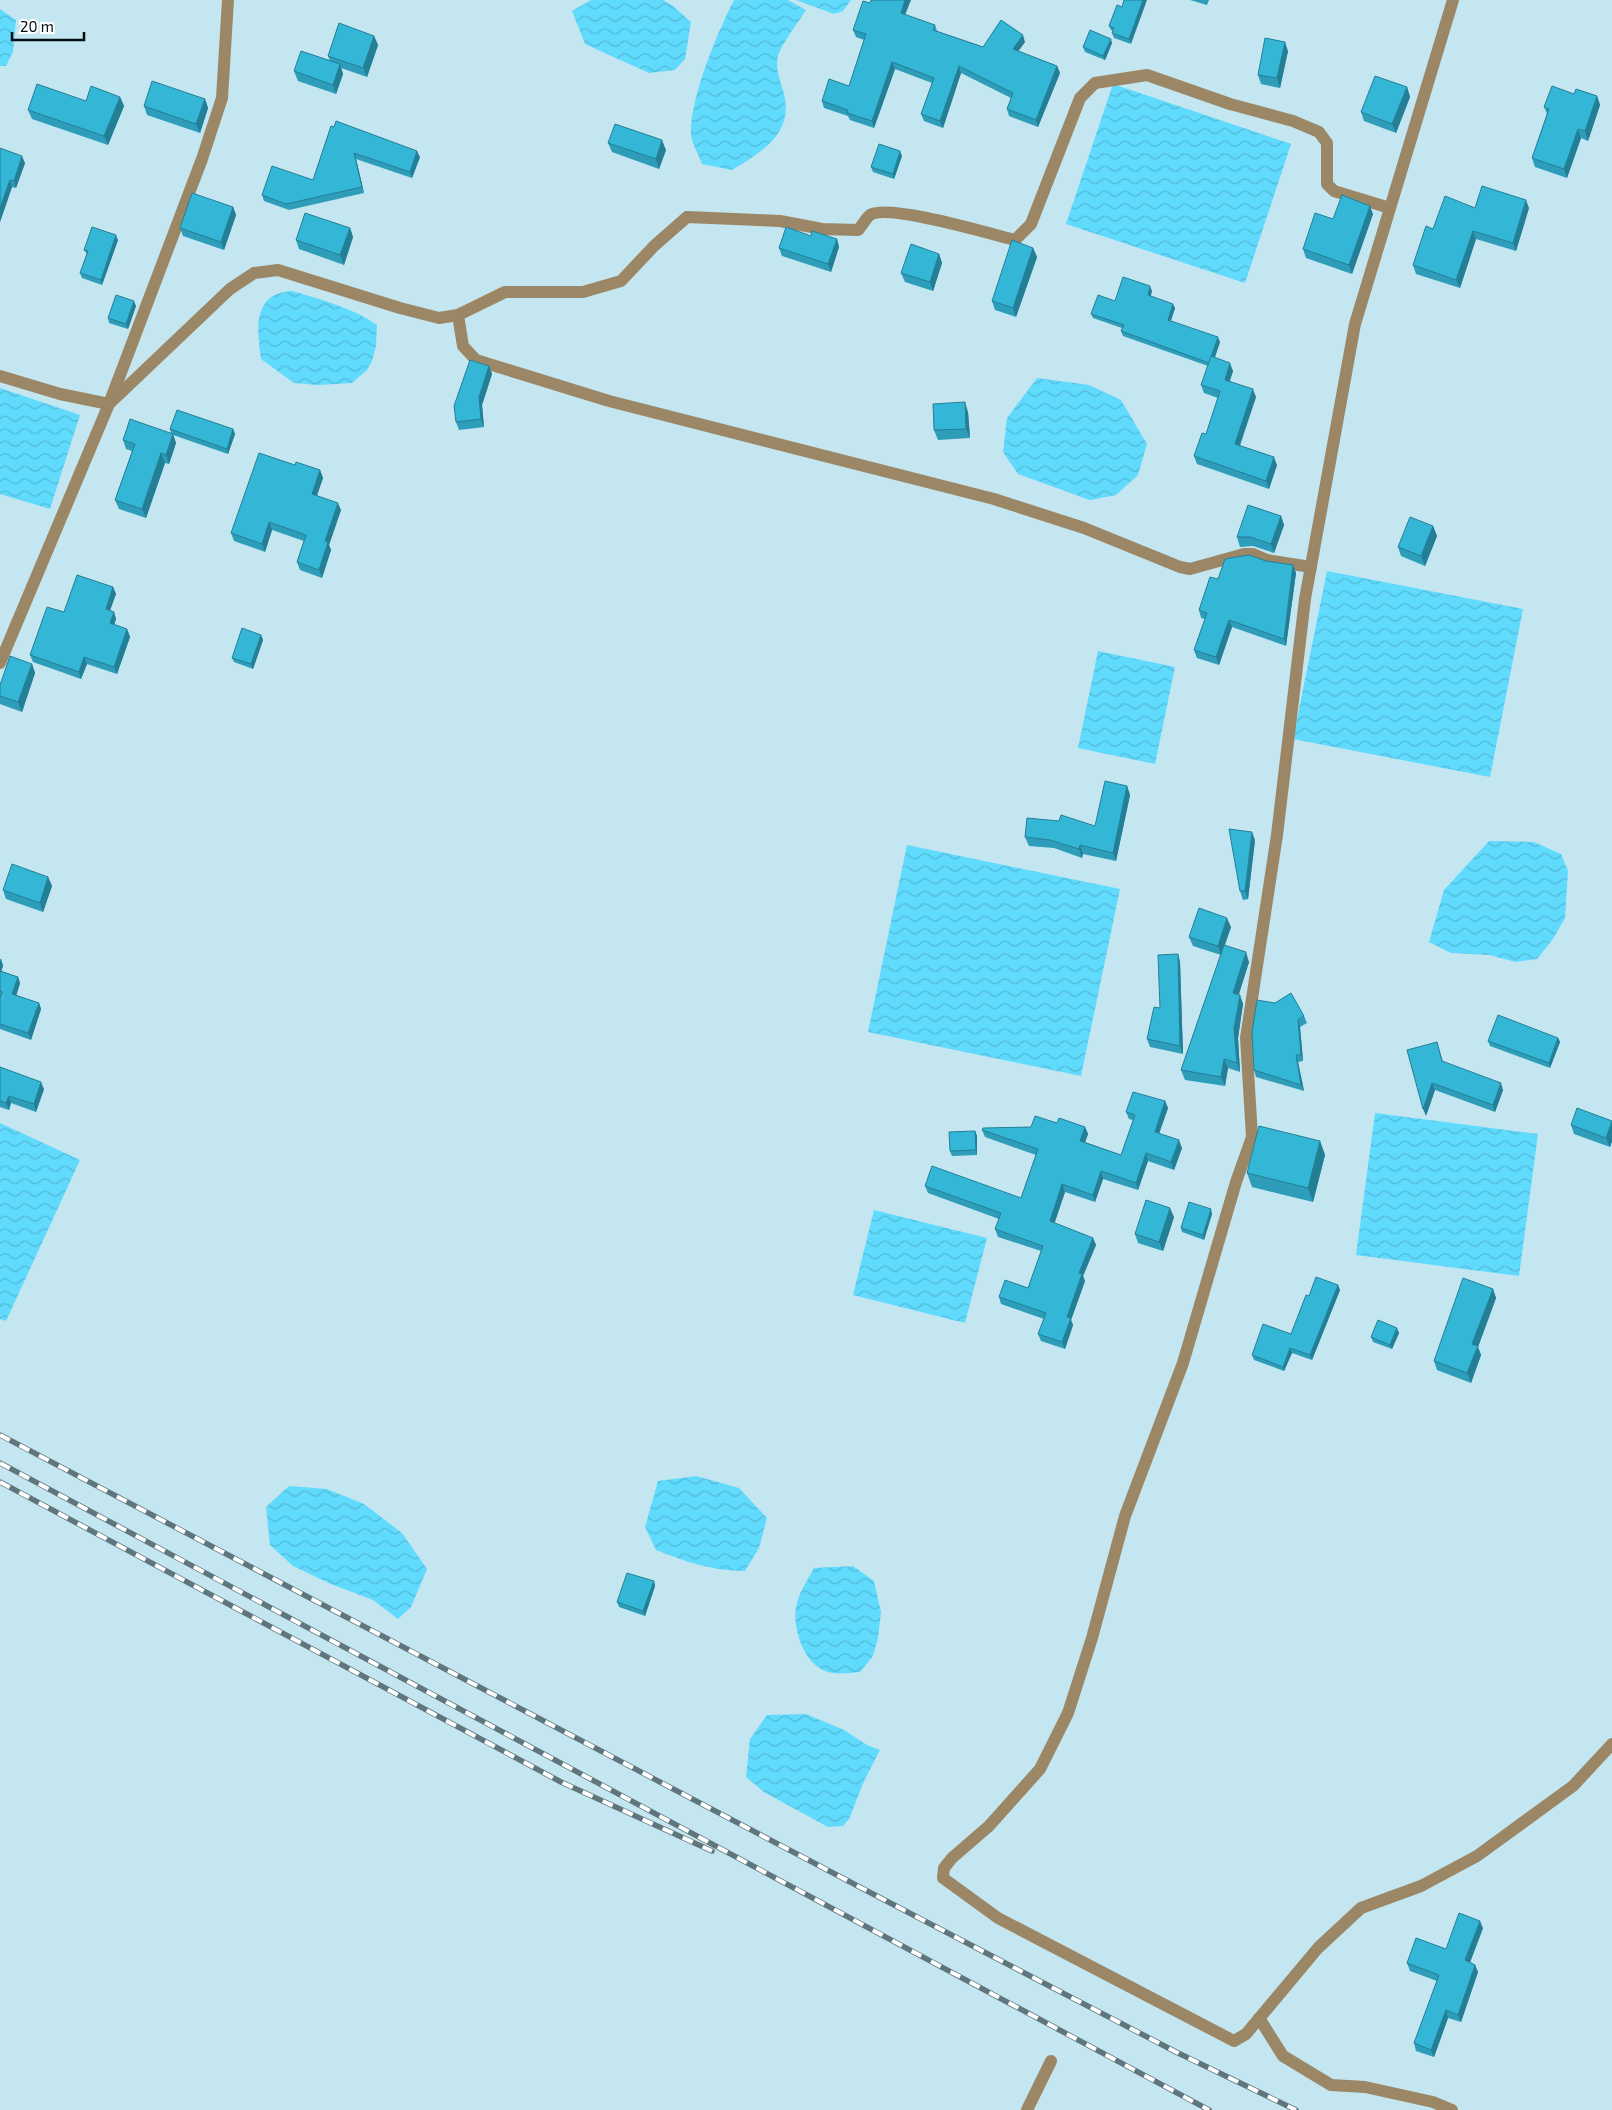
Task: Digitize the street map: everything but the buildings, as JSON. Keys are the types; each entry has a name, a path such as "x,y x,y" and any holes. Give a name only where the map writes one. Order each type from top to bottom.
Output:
{"street":[{"path":"0,663 109,404 202,160 222,98 228,0"},
{"path":"1453,0 1355,324 1311,567 1277,835 1246,1038 1252,1137 1236,1182 1183,1363 1125,1516 1092,1638 1068,1713 1040,1770 989,1826 952,1858 944,1868 944,1878 998,1918 1234,2040 1246,2034 1318,1948 1361,1908 1421,1886 1476,1856 1573,1786 1612,1744"},
{"path":"109,404 230,289 254,272 278,270 439,318 458,315 505,292 584,292 621,281 654,246 687,217 780,221 822,229 858,230 871,214 883,212 904,213 1015,240 1031,224 1080,98 1095,83 1147,75 1230,104 1293,121 1319,132 1326,143 1327,184 1334,191 1390,208"},
{"path":"458,315 463,346 476,360 609,401 994,499 1084,528 1185,568 1190,569 1244,554 1253,554 1267,560 1311,567"},
{"path":"0,376 60,394 109,404"},
{"path":"1260,2018 1283,2056 1331,2084 1365,2087 1433,2102 1452,2110"},
{"path":"1027,2110 1051,2062"}],"water":[{"path":"591,0 663,0 673,6 691,22 685,59 675,70 649,73 585,44 572,11"},
{"path":"734,0 788,0 806,10 778,56 778,71 786,108 780,131 764,149 732,170 702,164 691,135 695,104 706,66 720,29"},
{"path":"796,0 851,0 843,11 834,14"},
{"path":"0,9 16,20 13,52 6,66 0,66"},
{"path":"1113,84 1291,144 1245,283 1066,224"},
{"path":"292,291 357,313 377,325 376,346 372,361 367,370 352,383 318,385 294,383 261,359 259,325 260,315 264,306 270,298 279,293"},
{"path":"1037,378 1089,385 1121,400 1147,444 1138,475 1116,495 1090,500 1018,474 1003,452 1007,418"},
{"path":"0,388 80,415 50,509 0,494"},
{"path":"1327,571 1523,609 1490,777 1293,739"},
{"path":"1098,651 1175,667 1155,764 1078,748"},
{"path":"1489,841 1534,842 1561,854 1568,871 1565,918 1553,939 1537,959 1516,962 1489,955 1451,953 1429,942 1444,890"},
{"path":"907,845 1120,889 1081,1076 868,1032"},
{"path":"1375,1113 1538,1134 1519,1276 1356,1255"},
{"path":"0,1123 80,1160 6,1321 0,1319"},
{"path":"874,1210 987,1238 965,1323 853,1295"},
{"path":"696,1476 739,1488 767,1518 759,1548 745,1571 733,1571 700,1565 656,1550 645,1527 658,1481"},
{"path":"289,1486 327,1489 364,1504 402,1533 427,1569 411,1607 398,1619 373,1600 331,1584 293,1566 270,1545 266,1507"},
{"path":"853,1566 874,1581 881,1612 878,1638 873,1656 860,1672 830,1673 814,1664 803,1649 797,1630 797,1603 814,1568"},
{"path":"806,1714 844,1730 867,1745 880,1750 864,1781 849,1819 843,1826 828,1827 764,1792 746,1777 750,1739 767,1715"}],"railway":[{"path":"0,1435 1176,2052 1296,2110"},
{"path":"0,1463 1209,2110"},
{"path":"0,1482 561,1782 712,1851"}]}
